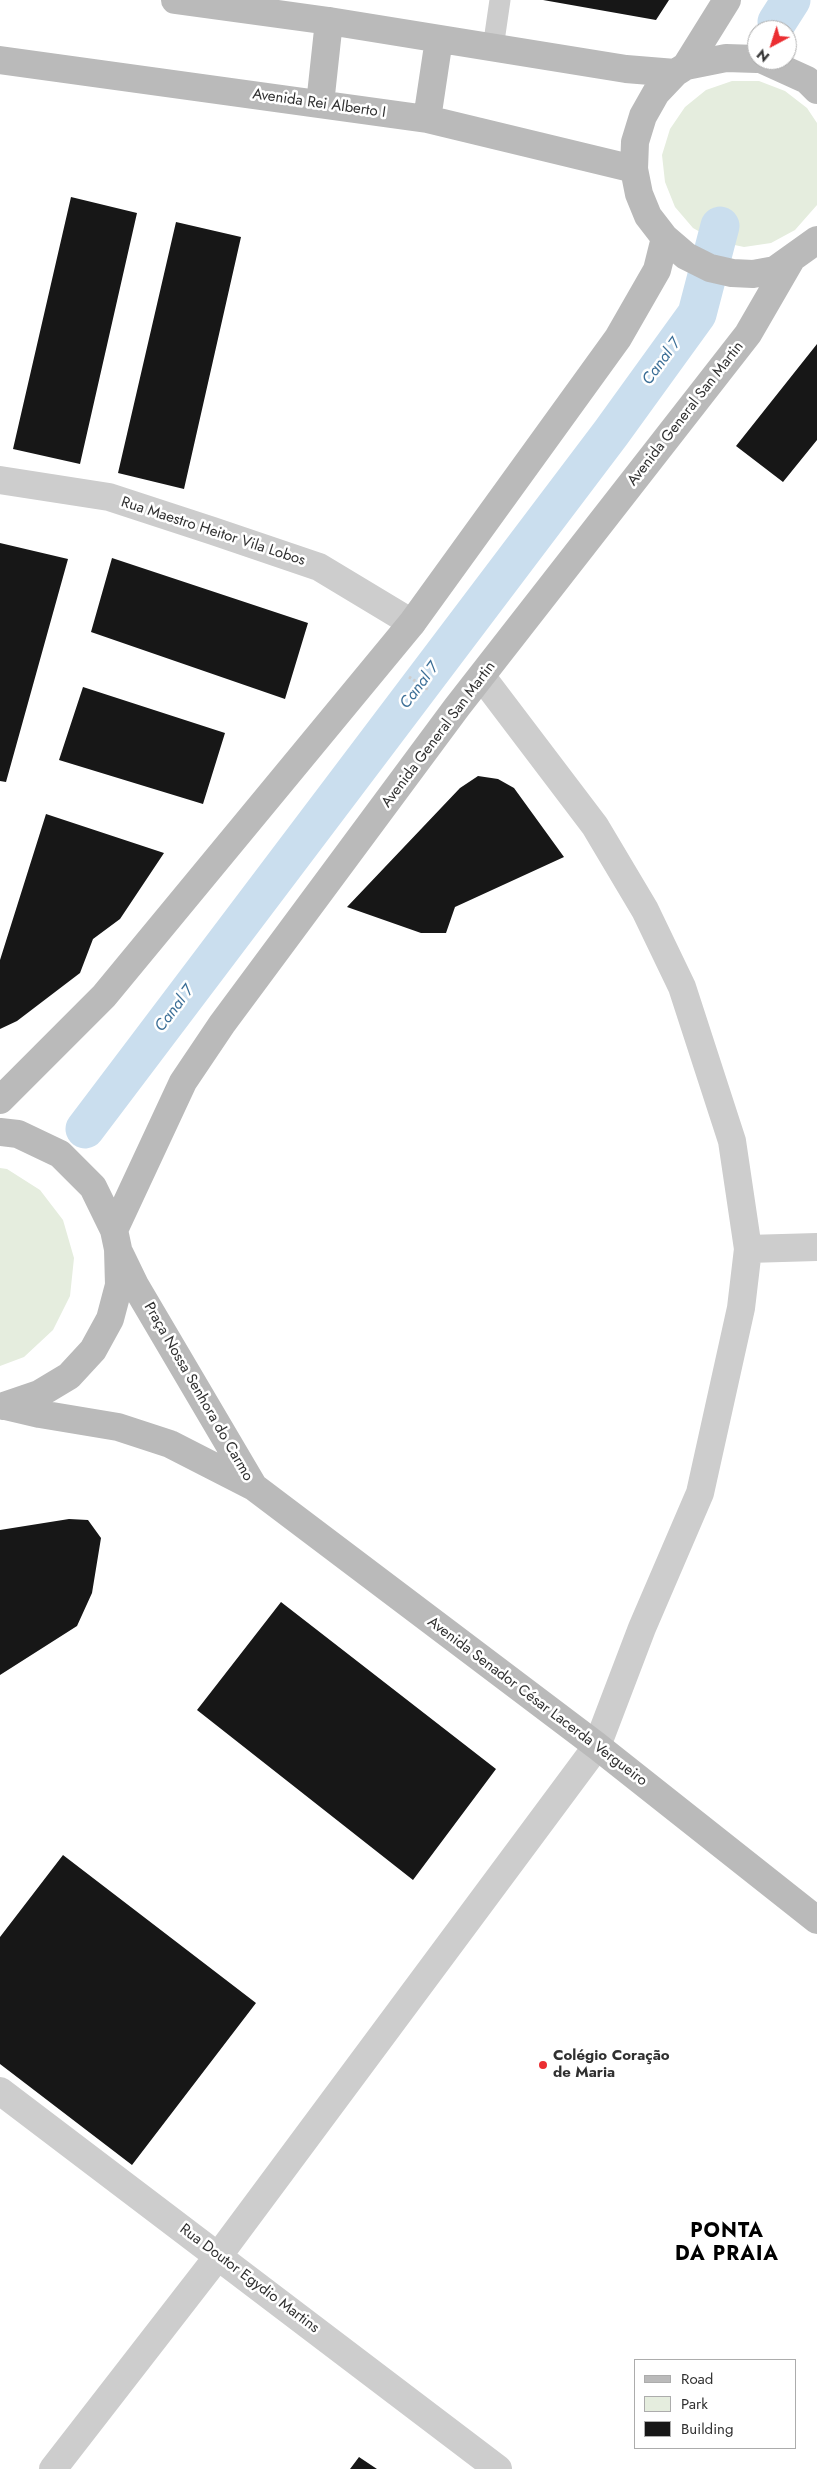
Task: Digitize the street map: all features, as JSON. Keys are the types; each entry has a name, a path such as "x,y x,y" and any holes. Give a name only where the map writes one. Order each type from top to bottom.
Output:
{"main road":[{"path":"175,0 329,21 626,69 680,70 726,58 747,59"},
{"path":"727,0 680,70 656,93 643,116 635,142 634,169 638,194 648,216 665,238 686,256 710,268 732,273 753,274 774,270 817,240"},
{"path":"320,104 329,21"},
{"path":"427,118 439,39"},
{"name":"Avenida Rei Alberto I","path":"0,60 427,118 634,169"},
{"path":"791,70 814,78"},
{"path":"0,1100 104,996 412,622 618,338 657,270 665,238"},
{"name":"Avenida General San Martin","path":"116,1239 152,1144 188,1074 222,1024 457,707 748,334 792,258"},
{"name":"Praça Nossa Senhora do Carmo","path":"0,1132 18,1134 60,1154 93,1187 136,1285 254,1487"},
{"name":"Praça Nossa Senhora do Carmo","path":"3,1406 39,1394 69,1376 93,1350 110,1319 119,1285 116,1239"},
{"name":"Praça Nossa Senhora do Carmo","path":"3,1406 118,1427 170,1444 254,1487"},
{"name":"Avenida Senador César Lacerda Vergueiro","path":"254,1487 597,1746 817,1920"}],"street":[{"name":"Rua Maestro Heitor Vila Lobos","path":"0,480 109,497 214,530 319,567 412,622"},
{"path":"53,2469 219,2256 597,1746 642,1628 700,1493 741,1308 748,1250 732,1140 682,987 646,910 595,826 482,677"},
{"path":"748,1250 817,1247"},
{"name":"Rua Doutor Egydio Martins","path":"0,2090 498,2469"}],"lane":[{"path":"493,48 500,0"}],"path":[{"path":"381,659 457,707"}],"green space":[{"path":"732,81 759,81 785,91 807,108 817,123 817,205 795,230 771,243 744,247 716,241 693,228 675,207 665,182 662,155 670,129 685,107 706,90"},
{"path":"0,1168 7,1169 40,1190 63,1220 74,1258 70,1296 53,1330 24,1357 0,1366"}],"building":[{"path":"543,0 669,0 656,20"},
{"path":"71,197 137,213 80,464 13,449"},
{"path":"176,222 241,237 184,489 118,473"},
{"path":"817,344 817,440 783,482 736,446"},
{"path":"0,543 68,559 6,782 0,781"},
{"path":"112,558 308,623 285,699 91,632"},
{"path":"83,687 225,733 203,804 59,760"},
{"path":"478,776 498,779 514,788 564,857 455,907 446,933 421,933 347,907 460,788"},
{"path":"46,814 164,853 120,919 93,939 80,973 17,1021 0,1029 0,960"},
{"path":"69,1519 88,1520 101,1538 92,1593 77,1626 0,1675 0,1530"},
{"path":"281,1602 496,1769 413,1880 197,1710"},
{"path":"63,1855 256,2003 132,2165 0,2064 0,1937"},
{"path":"359,2457 377,2469 350,2469"}],"waterway":[{"name":"Canal 7","path":"778,20 791,0"},
{"name":"Canal 7","path":"85,1129 611,433 697,314 720,226"}],"place":[{"name":"Colégio Coração de Maria","path":"543,2065"}],"district":[{"name":"PONTA DA PRAIA","path":"727,2244"}]}
